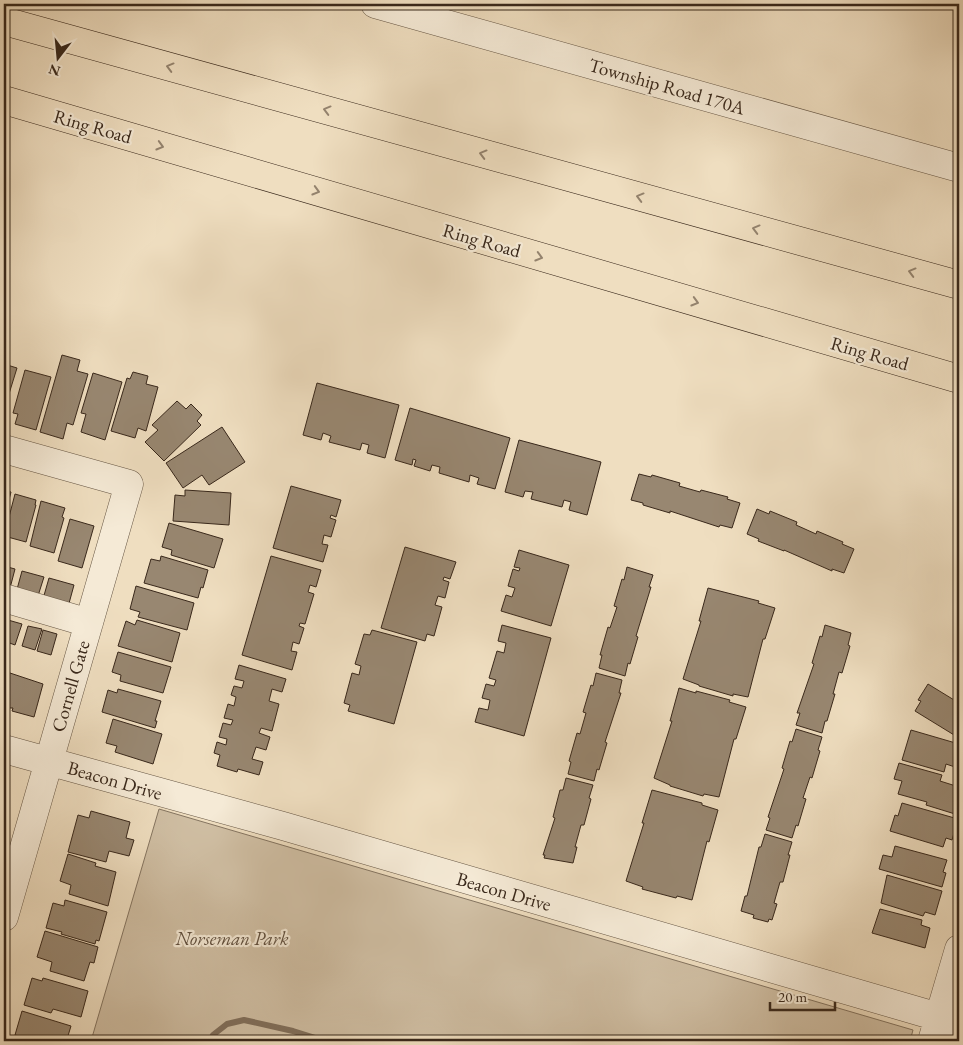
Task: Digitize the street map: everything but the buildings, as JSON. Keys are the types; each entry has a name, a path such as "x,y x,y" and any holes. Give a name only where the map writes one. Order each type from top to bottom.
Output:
{"highway":[{"path":"4,19 50,34 959,285"},
{"name":"Ring Road","path":"12,103 959,379"}],"street":[{"name":"Township Road 170A","path":"375,4 959,168"},
{"name":"Cornell Gate","path":"4,449 129,484 4,917"},
{"path":"4,598 89,623"},
{"name":"Beacon Drive","path":"4,749 283,826 944,1027"},
{"path":"944,1027 959,949"}],"green space":[{"name":"Norseman Park","path":"159,809 913,1030 910,1041 91,1041"}],"waterway":[{"path":"210,1041 213,1035 227,1024 244,1020 293,1031 325,1041"}]}
